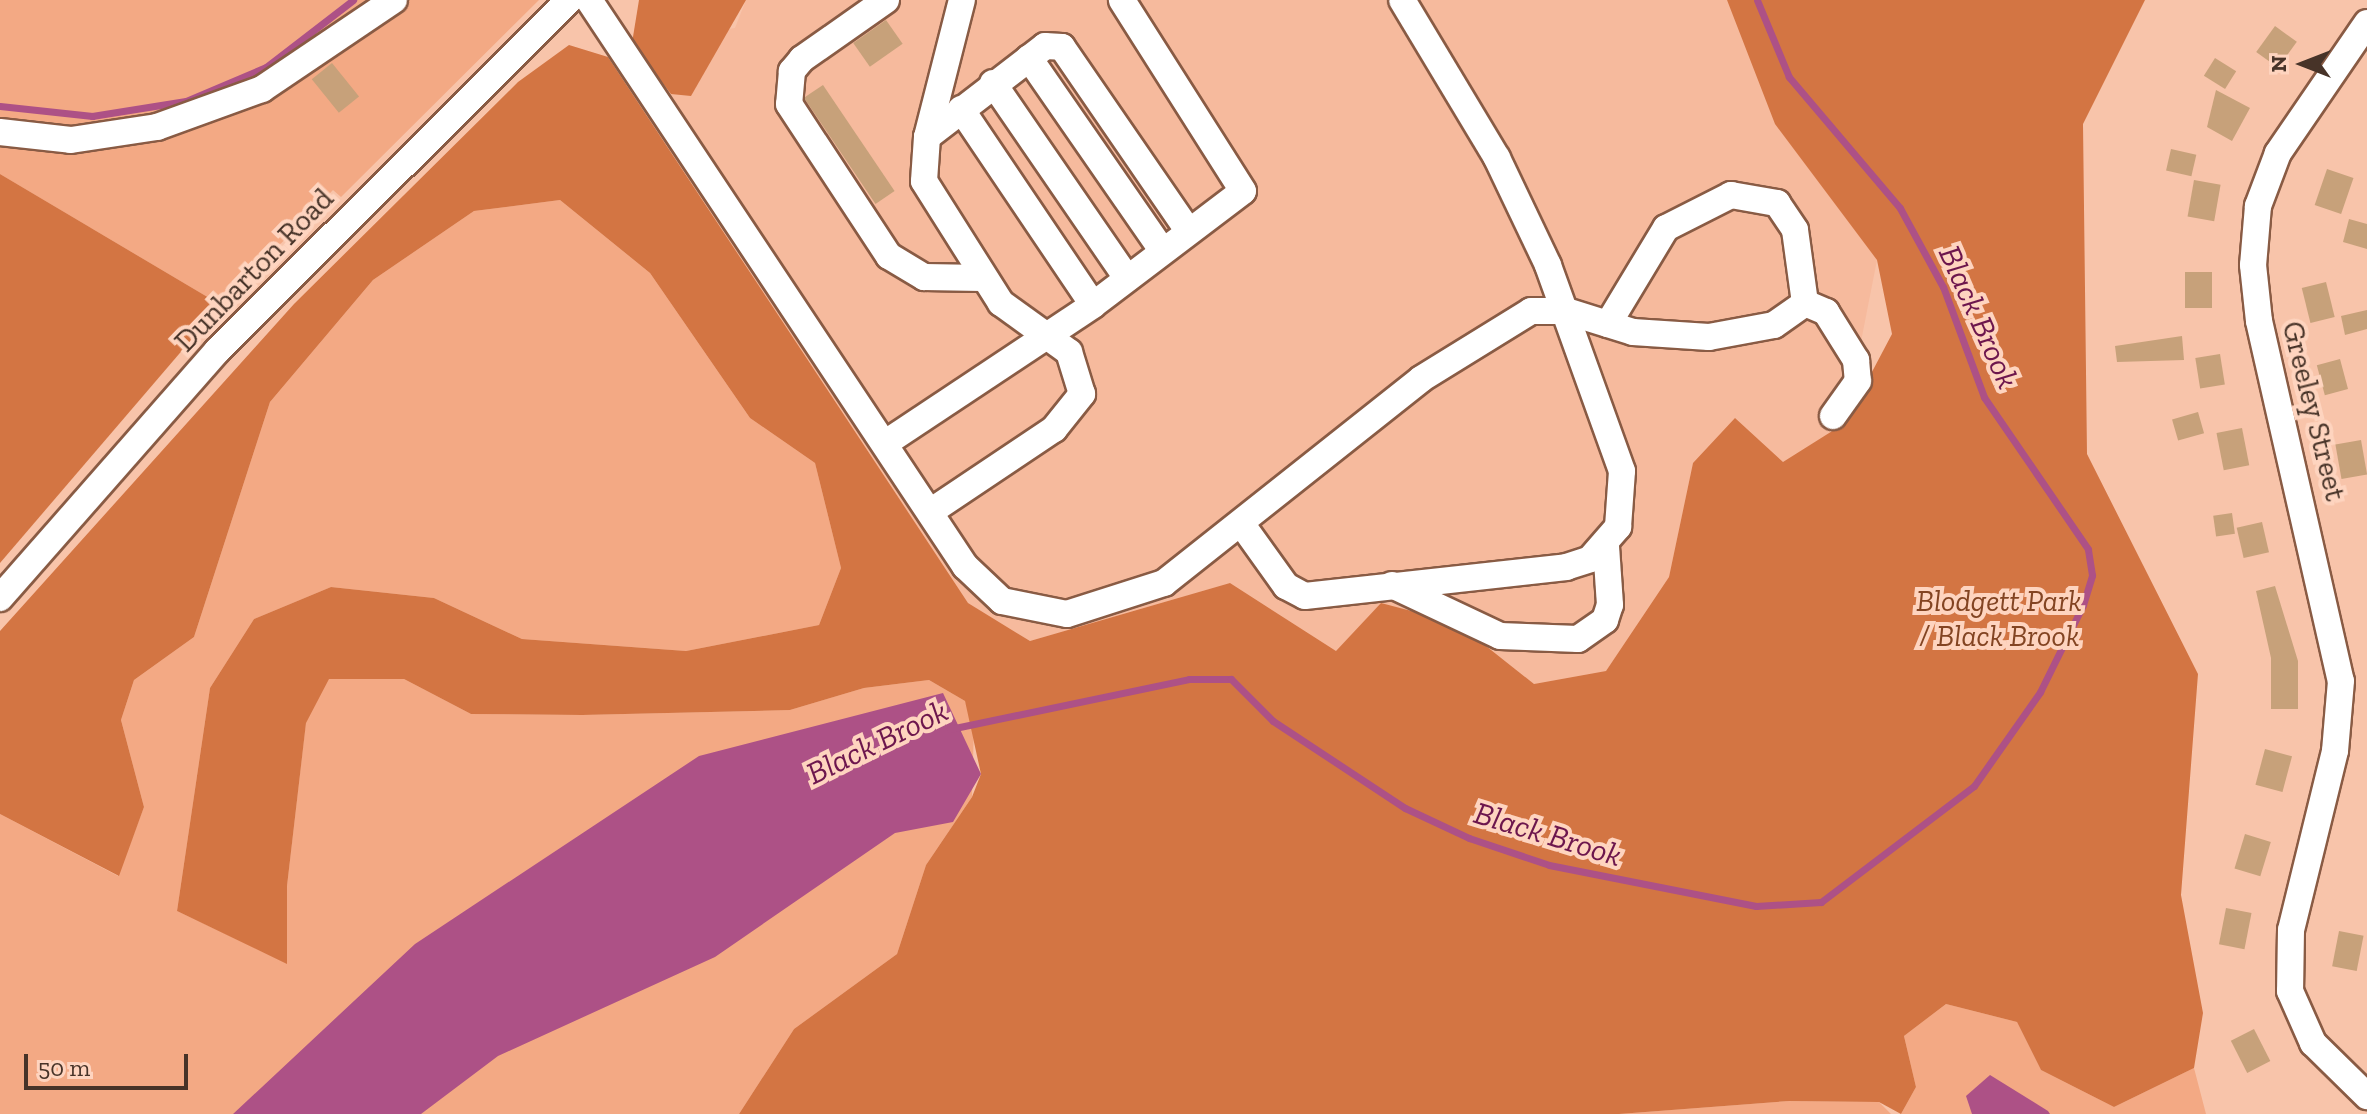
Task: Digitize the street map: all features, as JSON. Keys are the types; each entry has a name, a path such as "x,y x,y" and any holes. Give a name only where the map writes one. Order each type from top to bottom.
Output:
{"street":[{"path":"0,132 71,140 157,127 262,89 394,0"},
{"name":"Dunbarton Road","path":"0,598 228,340 569,0"},
{"path":"589,0 988,591 1034,611 1067,614 1164,583 1243,526 1352,431 1460,352 1531,311 1566,311 1608,324 1672,337 1744,334 1774,325 1805,303"},
{"path":"886,0 802,59 792,71 789,104 889,256 924,277 982,278"},
{"path":"933,510 1072,414 1082,394 1080,371 1046,337 1011,314 982,278 924,181 927,137 962,0"},
{"path":"887,442 1093,305 1187,229 1243,191 1122,0"},
{"path":"1392,585 1500,636 1578,639 1605,620 1610,605 1606,546 1624,505 1622,471 1566,311 1523,206 1402,0"},
{"name":"Greeley Street","path":"2367,23 2278,153 2258,206 2253,265 2262,336 2341,681 2335,751 2291,930 2290,991 2313,1043 2367,1096"},
{"path":"927,137 993,83 1045,46 1062,47 1187,229"},
{"path":"1029,58 1162,250"},
{"path":"993,83 1127,278"},
{"path":"961,109 1093,305"},
{"path":"1608,324 1666,228 1731,195 1777,203 1795,230 1805,303"},
{"path":"1805,303 1826,312 1856,360 1858,381 1833,416"},
{"path":"1243,526 1286,586 1305,596 1566,567 1606,546"}],"shaded area":[{"path":"0,0 539,0 341,197 333,190 221,305 0,174"},
{"path":"746,0 1727,0 1877,260 1845,423 1783,463 1693,463 1669,577 1606,671 1534,684 1457,623 1336,651 1230,583 1030,641 968,603 608,57 632,43 735,28"},
{"path":"560,200 650,273 750,418 815,463 841,568 819,625 686,651 522,639 434,598 331,587 254,619 210,688 177,911 287,963 287,886 306,722 328,679 404,679 471,714 582,715 790,710 864,688 929,680 965,701 974,725 972,797 926,865 897,954 794,1029 739,1114 0,1114 0,814 118,876 144,807 121,720 134,680 194,637 270,402 373,280 474,211"},
{"path":"1946,1004 2017,1022 2041,1070 2114,1107 2194,1068 2206,1114 1901,1114 1916,1087 1904,1036"},
{"path":"1789,1101 1879,1102 1891,1114 1619,1114"}],"green space":[{"path":"639,0 746,0 691,96 671,94 632,43"},
{"name":"Blodgett Park / Black Brook","path":"1727,0 2145,0 2083,124 2087,454 2198,674 2181,895 2203,1013 2194,1068 2114,1107 2041,1070 2017,1022 1946,1004 1904,1036 1916,1087 1901,1114 1879,1102 1789,1101 1619,1114 739,1114 794,1029 897,954 926,865 972,797 981,774 965,701 929,680 864,688 790,710 582,715 471,714 404,679 329,679 306,723 287,886 287,964 177,911 210,688 254,619 331,587 434,598 522,639 686,651 819,625 841,568 815,463 750,418 650,273 560,200 474,211 373,280 270,402 194,637 134,680 121,720 144,807 119,876 0,814 0,631 294,304 518,82 569,45 608,57 968,603 1030,641 1230,583 1336,651 1381,603 1457,623 1534,684 1606,671 1669,577 1693,463 1735,418 1783,462 1845,423 1892,334 1877,260 1775,124"},
{"path":"0,174 221,305 0,563"}],"water":[{"path":"943,693 981,774 953,822 895,833 715,957 498,1056 421,1114 233,1114 415,944 699,756"},
{"path":"1990,1075 2050,1114 1972,1114 1966,1096"}],"building":[{"path":"886,20 903,44 870,67 853,43"},
{"path":"2275,26 2297,42 2278,68 2256,52"},
{"path":"2215,58 2236,71 2225,89 2204,76"},
{"path":"332,63 359,96 339,113 312,79"},
{"path":"823,85 895,191 876,204 804,98"},
{"path":"2216,90 2250,108 2232,141 2207,127"},
{"path":"2171,149 2196,155 2191,176 2166,170"},
{"path":"2327,169 2353,178 2341,214 2315,205"},
{"path":"2194,180 2221,185 2214,221 2188,216"},
{"path":"2349,219 2367,224 2367,249 2343,242"},
{"path":"2185,272 2212,272 2212,308 2185,308"},
{"path":"2326,282 2335,317 2310,323 2302,288"},
{"path":"2367,310 2367,329 2345,335 2341,316"},
{"path":"2182,336 2184,360 2117,362 2115,346"},
{"path":"2220,354 2225,385 2200,389 2195,358"},
{"path":"2340,359 2348,389 2325,395 2317,365"},
{"path":"2198,412 2204,433 2178,441 2172,419"},
{"path":"2242,428 2249,465 2224,470 2216,433"},
{"path":"2361,440 2367,474 2341,479 2335,445"},
{"path":"2232,513 2235,534 2216,536 2213,516"},
{"path":"2262,522 2269,552 2244,558 2237,528"},
{"path":"2275,586 2298,661 2298,709 2271,709 2271,658 2256,591"},
{"path":"2265,749 2292,756 2282,792 2255,785"},
{"path":"2245,834 2271,842 2260,876 2234,868"},
{"path":"2226,908 2252,913 2244,949 2219,944"},
{"path":"2339,931 2364,936 2357,971 2332,966"},
{"path":"2254,1029 2270,1061 2247,1073 2231,1041"}],"waterway":[{"path":"0,106 92,116 186,101 266,67 353,0"},
{"name":"Black Brook","path":"950,729 1189,679 1231,679 1273,721 1405,808 1469,838 1549,865 1756,906 1821,902 1974,786 2040,692 2083,605 2092,575 2088,549 1984,397 1943,287 1900,208 1789,77 1757,0"}]}
